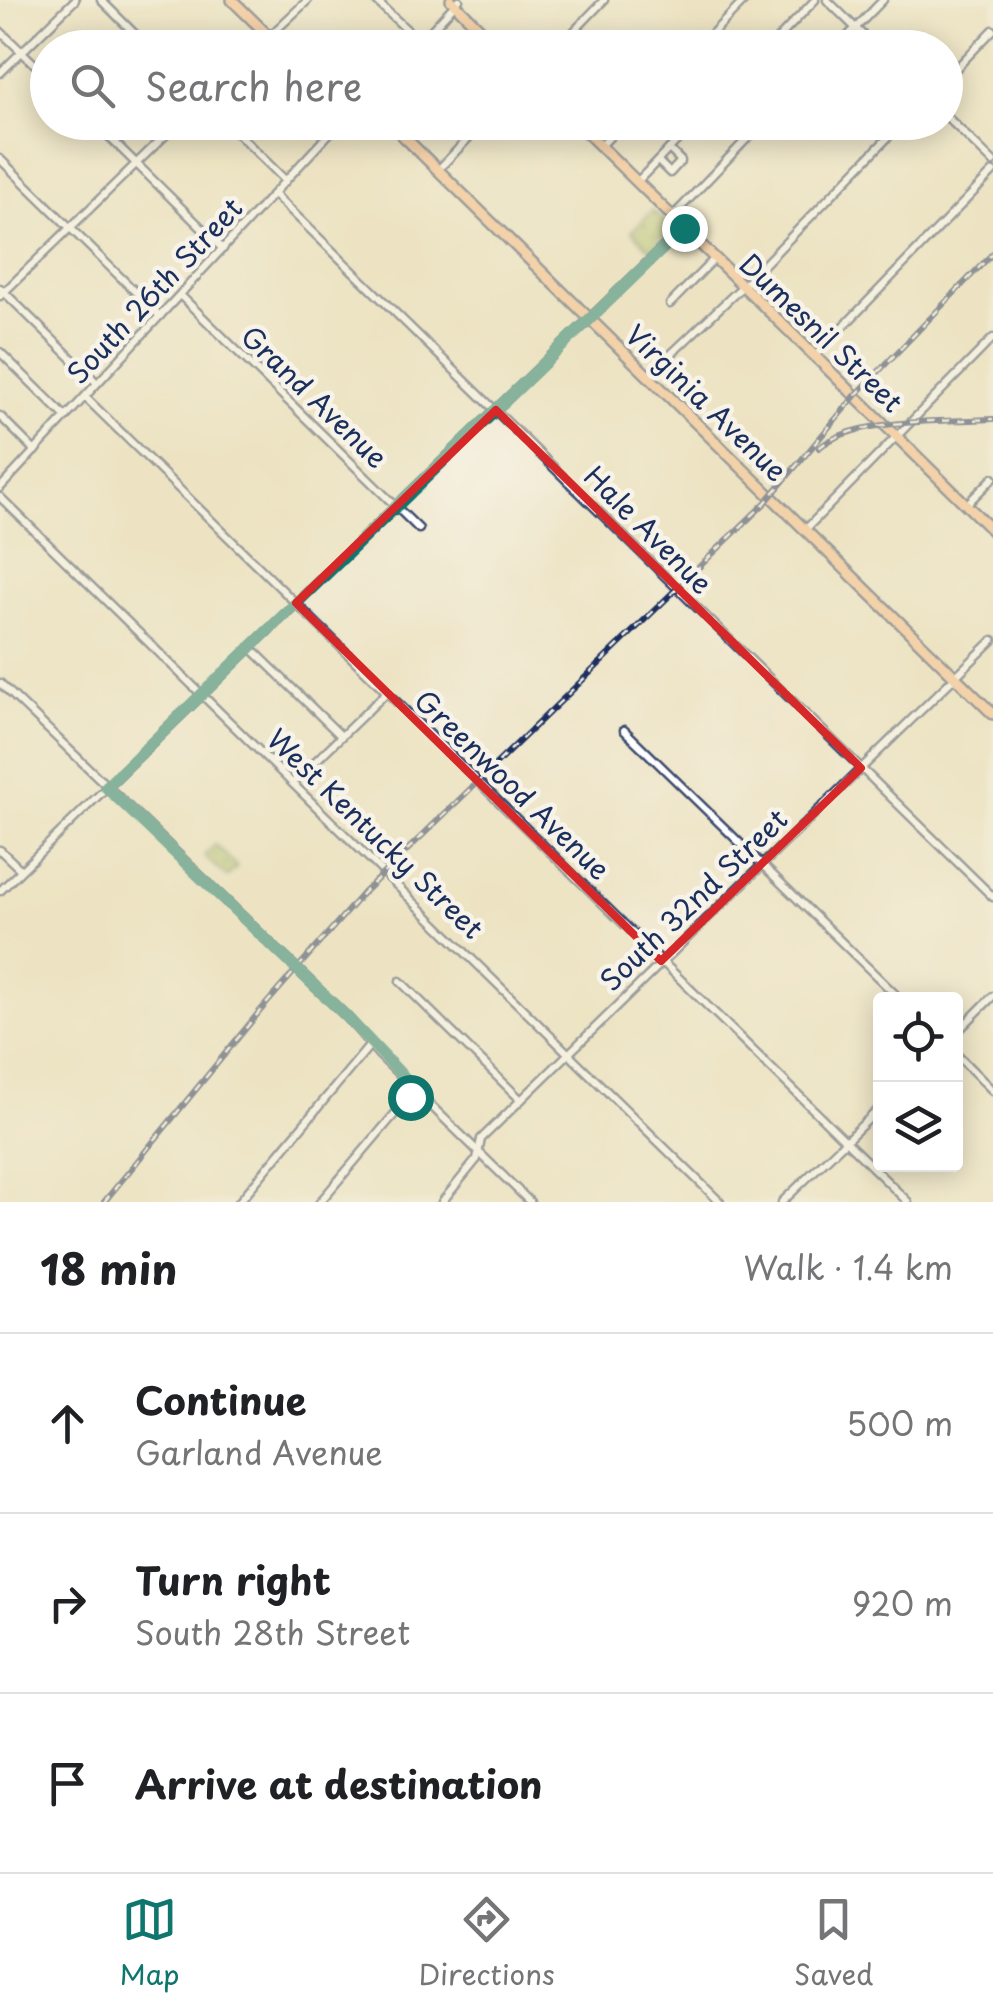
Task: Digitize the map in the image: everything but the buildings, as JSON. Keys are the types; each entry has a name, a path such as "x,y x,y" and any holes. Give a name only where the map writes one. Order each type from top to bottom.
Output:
{"main road":[{"path":"232,0 263,30"},
{"path":"455,1 482,30"},
{"name":"Virginia Avenue","path":"407,140 993,714"},
{"name":"Dumesnil Street","path":"594,140 993,531"}],"street":[{"path":"45,30 76,0"},
{"path":"100,0 131,30"},
{"path":"276,30 308,0"},
{"path":"375,0 404,30"},
{"path":"575,30 604,0"},
{"path":"716,30 745,0"},
{"path":"786,30 815,0"},
{"path":"827,0 855,28 882,0"},
{"path":"431,30 455,1"},
{"path":"0,30 30,60"},
{"path":"963,61 993,30"},
{"path":"0,73 30,44"},
{"path":"963,133 993,162"},
{"path":"112,140 223,249"},
{"path":"98,383 1,292 161,140"},
{"path":"244,140 286,181"},
{"name":"South 26th Street","path":"0,488 324,140"},
{"path":"438,170 467,140"},
{"path":"600,146 606,140"},
{"path":"637,182 678,140"},
{"path":"672,216 746,140"},
{"path":"648,376 884,140"},
{"path":"658,161 670,173 681,161 669,149"},
{"path":"0,159 160,316"},
{"path":"814,356 993,172"},
{"name":"Hale Avenue","path":"274,194 993,897"},
{"path":"0,891 684,228"},
{"path":"670,304 715,258"},
{"name":"Grand Avenue","path":"180,295 419,529"},
{"path":"805,530 993,338"},
{"path":"0,352 66,417"},
{"name":"Greenwood Avenue","path":"86,398 908,1202"},
{"path":"0,416 35,450"},
{"path":"966,505 993,478"},
{"name":"West Kentucky Street","path":"0,496 720,1202"},
{"name":"South 32nd Street","path":"442,1202 480,1153 480,1138 993,640"},
{"path":"250,648 341,736"},
{"path":"0,683 346,1016 370,1045 530,1202"},
{"path":"293,783 387,692"},
{"path":"624,730 892,992"},
{"path":"0,850 21,870"},
{"path":"400,981 521,1100"},
{"path":"963,1026 993,996"},
{"path":"239,1202 370,1045"},
{"path":"963,1061 993,1090"},
{"path":"320,1202 416,1090"},
{"path":"782,1202 873,1115"}],"highlighted area":[{"path":"496,410 861,768 661,961 296,603"}],"green space":[{"path":"653,210 672,229 650,249 632,231"},
{"path":"215,845 237,867 227,877 204,856"}],"railway":[{"path":"104,1202 260,1011 363,893 765,503 855,396 993,253"},
{"path":"819,448 835,438 877,426 993,419"}],"route":[{"path":"410,1097 416,1090 346,1016 106,787 684,228"}]}
